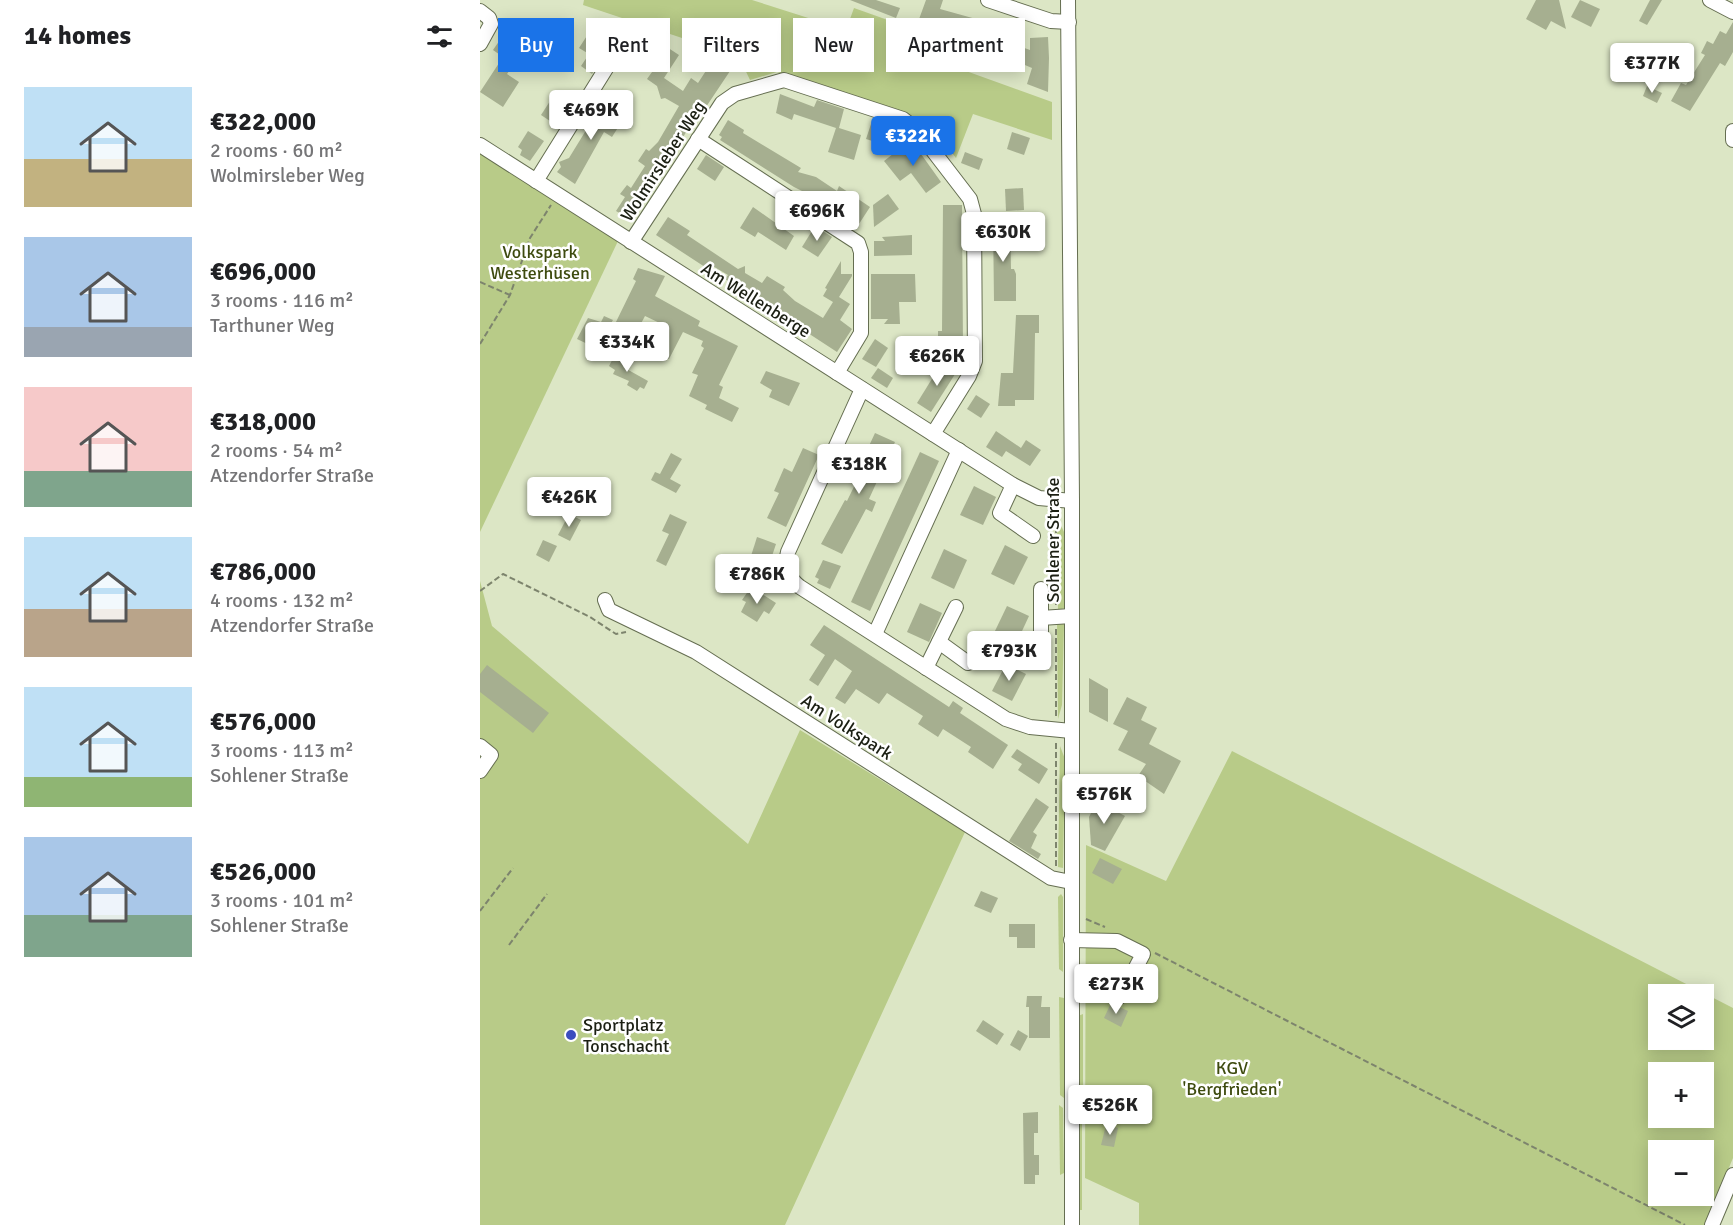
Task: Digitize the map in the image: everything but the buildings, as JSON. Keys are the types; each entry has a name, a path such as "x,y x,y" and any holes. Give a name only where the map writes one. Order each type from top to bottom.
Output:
{"street":[{"path":"988,0 1051,21 1069,22"},
{"name":"Sohlener Straße","path":"1068,0 1072,501 1072,1225"},
{"path":"1710,0 1733,12"},
{"path":"480,11 489,18 491,24 480,44"},
{"path":"536,181 604,72"},
{"name":"Wolmirsleber Weg","path":"631,242 729,96 780,80 903,119 917,130 970,200 975,214 975,361 969,376 933,434"},
{"path":"1733,131 1733,140"},
{"path":"698,139 858,243 861,252 861,333 837,373"},
{"name":"Am Wellenberge","path":"480,145 1013,485 1040,498 1072,501"},
{"path":"862,389 788,552 786,565 789,576 798,585 1011,722 1046,730 1071,731"},
{"path":"875,634 960,450"},
{"path":"1013,485 1000,513 1033,536"},
{"path":"1041,589 1041,648"},
{"name":"Am Volkspark","path":"605,600 609,609 696,652 1051,879 1071,882"},
{"path":"926,668 956,607"},
{"path":"1041,618 1071,616"},
{"path":"939,642 968,663"},
{"path":"480,746 491,755 480,771"},
{"path":"1071,940 1117,940 1143,954 1121,996"},
{"path":"1712,1225 1733,1175"}],"path":[{"path":"480,344 510,295 530,238 558,195"},
{"path":"480,282 510,295"},
{"path":"480,591 503,574 590,617 616,634 647,628"},
{"path":"1056,736 1056,874"},
{"path":"480,911 513,868"},
{"path":"509,945 547,894"},
{"path":"1071,918 1088,919 1109,930"},
{"path":"1152,951 1685,1225"}],"green space":[{"path":"584,0 752,0 808,18 793,18 793,72 874,72 874,18 850,18 854,8 886,19 886,72 969,72 1052,102 1052,140 973,114 956,158 932,127 922,120 777,72 781,72 781,18 682,18 682,38 670,34 670,18 622,18 583,5"},
{"path":"746,72 777,72 750,80"},
{"name":"Volkspark Westerhüsen","path":"480,152 618,241 480,532"},
{"path":"1057,517 1065,534 1065,608 1058,610"},
{"path":"480,581 492,626 748,844 800,730 965,832 785,1225 480,1225"},
{"path":"1057,622 1064,624 1062,705 1058,719"},
{"path":"1060,746 1065,759 1063,868 1058,867"},
{"name":"KGV 'Bergfrieden'","path":"1232,751 1686,984 1648,984 1648,1050 1714,1050 1714,998 1733,1008 1733,1158 1714,1203 1714,1140 1648,1140 1648,1206 1713,1206 1705,1225 1139,1225 1139,1203 1085,1178 1086,845 1166,881"},
{"path":"1061,894 1063,897 1063,972 1059,969 1058,897"},
{"path":"1059,997 1064,998 1064,1098 1060,1095"},
{"path":"1083,1014 1083,1094 1079,1093 1078,1016"},
{"path":"1078,1099 1082,1101 1082,1210 1078,1210"},
{"path":"1059,1105 1063,1108 1064,1173 1060,1175"}],"place":[{"name":"Sportplatz Tonschacht","path":"571,1035"}]}
